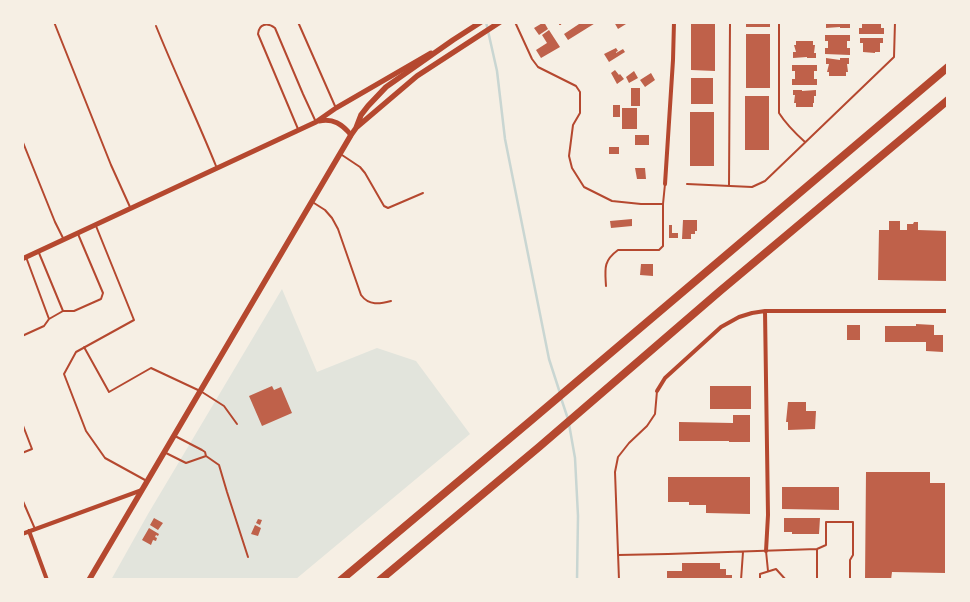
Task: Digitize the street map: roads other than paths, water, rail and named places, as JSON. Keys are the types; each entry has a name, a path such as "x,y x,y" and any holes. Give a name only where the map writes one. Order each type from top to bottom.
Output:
{"highway":[{"path":"342,580 948,67"},
{"path":"380,580 948,100"}],"main road":[{"path":"356,128 361,115 380,92 398,77 481,22"},
{"path":"89,580 356,128 417,76 500,22"}],"street":[{"path":"665,184 674,22"},
{"path":"24,258 299,131 453,40"},
{"path":"316,122 327,120 338,122 351,135"},
{"path":"657,391 665,378 721,327 752,313 765,311 948,310"},
{"path":"765,311 768,505 766,551"},
{"path":"22,534 142,490"},
{"path":"29,531 48,580"}],"lane":[{"path":"54,22 111,165 132,209"},
{"path":"298,22 336,108"},
{"path":"515,22 532,59 538,67 576,86 580,92 580,112 573,124 569,156 572,168 584,187 612,201 663,204"},
{"path":"729,186 730,22"},
{"path":"779,22 779,113 793,132 805,142"},
{"path":"687,184 752,187 765,181 894,57 895,22"},
{"path":"299,131 258,34 261,26 265,24 275,28 302,94 316,122"},
{"path":"156,26 200,126 216,169"},
{"path":"22,140 64,240"},
{"path":"340,154 360,167 384,206 388,208 422,193"},
{"path":"606,286 605,267 613,253 618,250 659,250 664,246 663,204 665,184"},
{"path":"312,202 332,218 338,229 361,295 372,304 391,301"},
{"path":"95,226 134,320 76,352 64,374 86,431 105,458 147,482"},
{"path":"22,336 44,326 48,319 63,311 74,311 101,299 102,293 78,234"},
{"path":"39,252 63,311"},
{"path":"24,258 48,319"},
{"path":"84,348 109,392 151,368 200,391 224,406 237,424"},
{"path":"619,580 615,472 618,457 629,443 647,426 655,414 657,391"},
{"path":"22,424 32,449 22,453"},
{"path":"174,435 202,450 206,456 219,465 248,556"},
{"path":"164,452 186,463 206,456"},
{"path":"22,499 35,529"},
{"path":"618,555 817,549 826,545 826,522 853,522 853,555 850,560 850,580"},
{"path":"817,549 817,580"},
{"path":"766,551 768,571"},
{"path":"741,580 743,552"},
{"path":"760,580 760,574 776,569 786,580"}],"waterway":[{"path":"486,22 497,71 505,139 549,359 560,393"},
{"path":"561,398 568,419"},
{"path":"569,424 575,458 578,516 577,580"}]}
